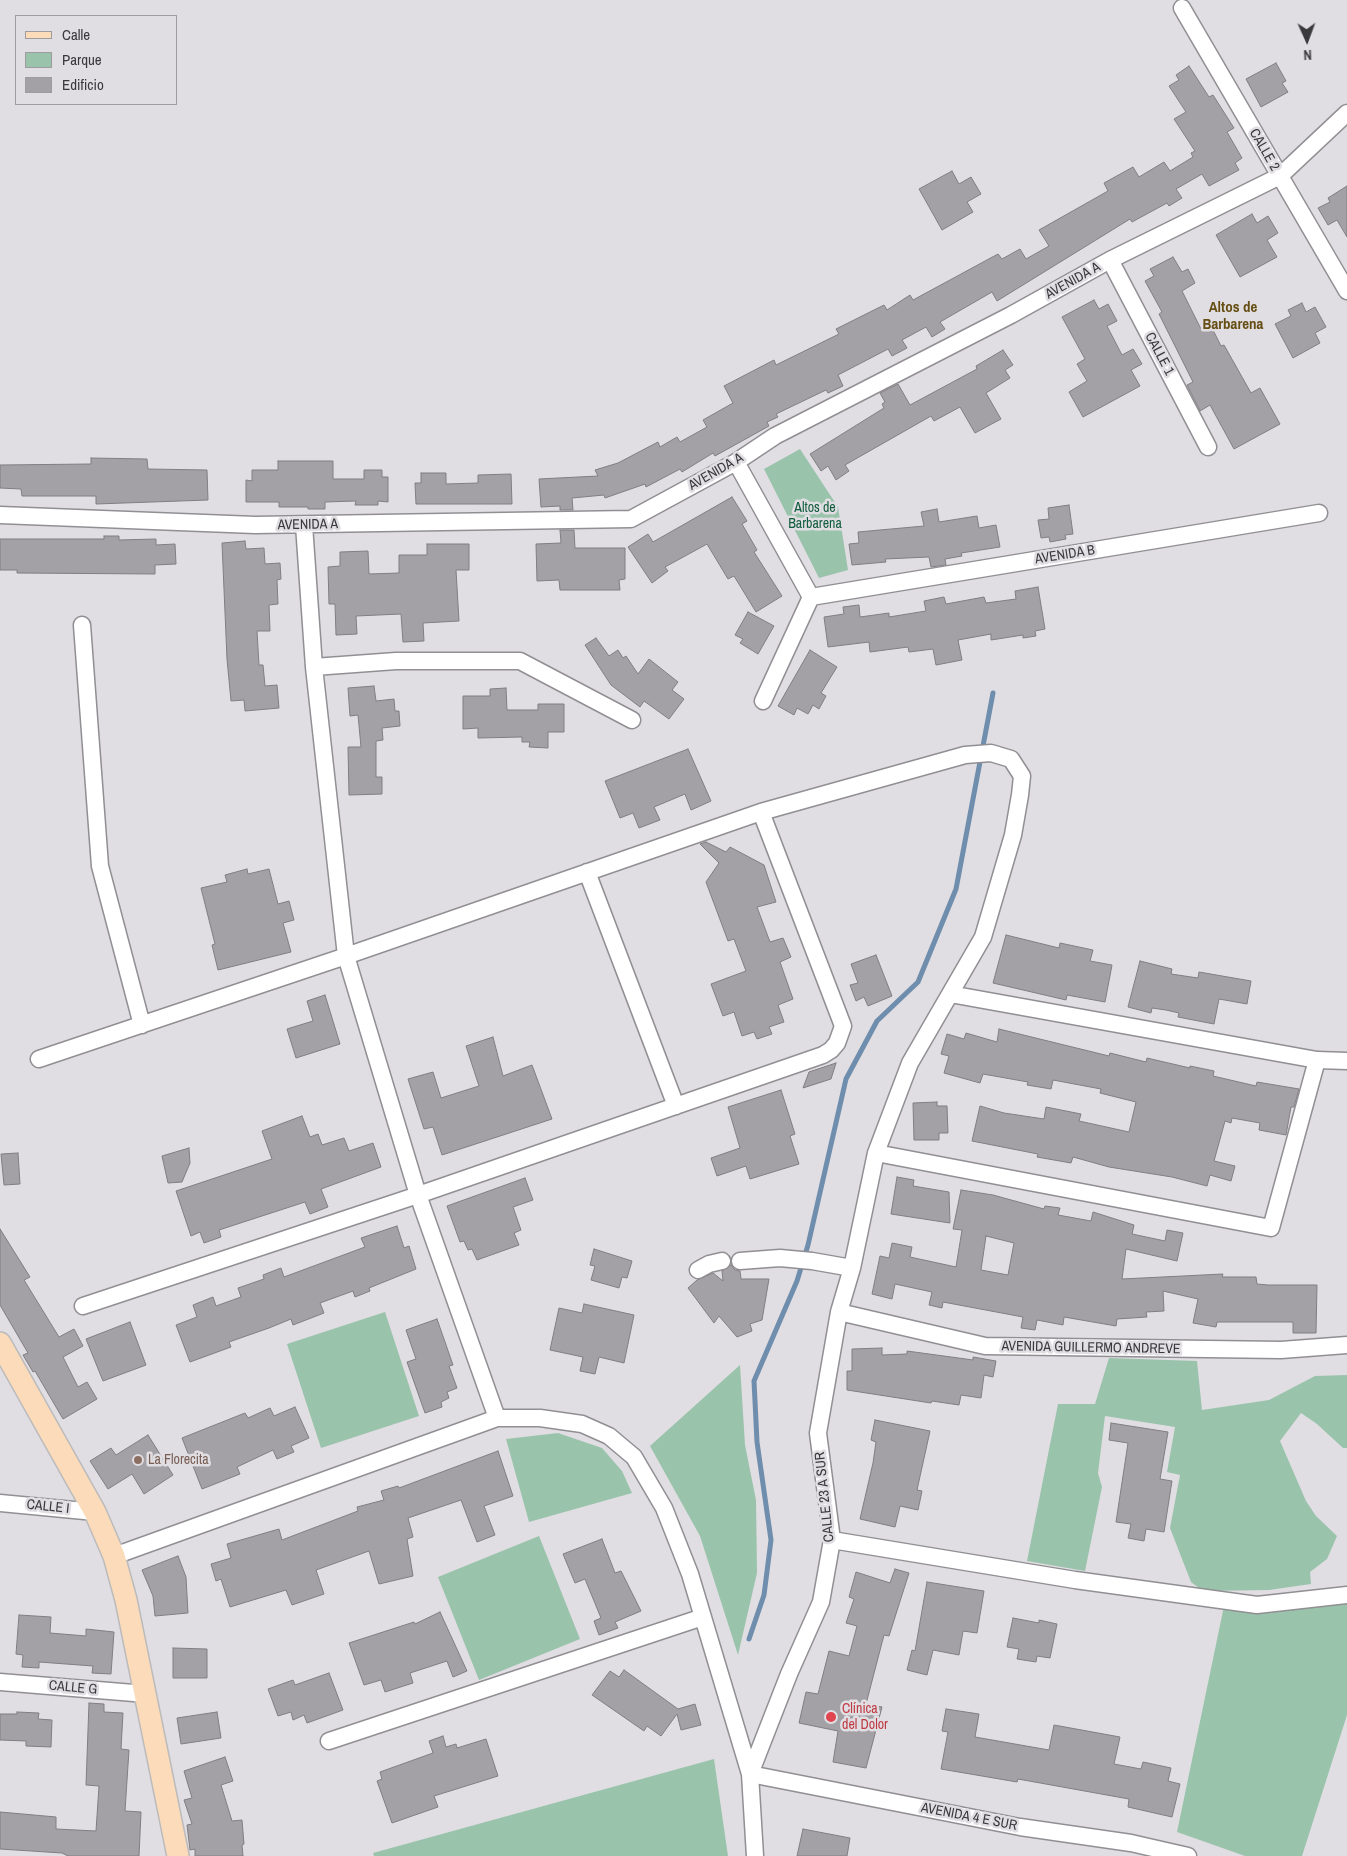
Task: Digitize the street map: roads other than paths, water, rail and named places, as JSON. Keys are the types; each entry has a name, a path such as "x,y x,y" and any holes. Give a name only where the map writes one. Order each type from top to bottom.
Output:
{"main road":[{"path":"0,1343 95,1512 114,1556 126,1600 178,1856"}],"street":[{"name":"CALLE 2","path":"1182,8 1347,291"},
{"name":"AVENIDA A","path":"0,515 255,525 631,518 736,462 775,436 1011,315 1110,260 1280,176 1347,113"},
{"name":"CALLE 1","path":"1110,260 1208,447"},
{"path":"736,462 812,597 763,701"},
{"name":"AVENIDA B","path":"812,597 1320,513"},
{"path":"304,525 314,667 346,956 418,1195 497,1418"},
{"path":"82,625 100,866 142,1025"},
{"path":"314,667 396,661 520,661 632,720"},
{"name":"CALLE 23 A SUR","path":"40,1059 346,956 761,812 965,755 990,753 1012,759 1022,776 1013,835 983,937 910,1062 876,1153 852,1268 839,1312 818,1434 832,1540 821,1602 789,1674 750,1774 755,1856"},
{"path":"84,1306 418,1195 824,1055 837,1043 843,1026 761,812"},
{"path":"587,872 676,1106"},
{"path":"950,994 1317,1060 1347,1061"},
{"path":"876,1153 1271,1228 1317,1060"},
{"path":"740,1261 780,1258 852,1268"},
{"path":"698,1270 709,1264 722,1262"},
{"name":"AVENIDA GUILLERMO ANDREVE","path":"839,1312 985,1346 1280,1350 1347,1345"},
{"path":"114,1556 497,1418 540,1418 582,1424 609,1436 634,1458 664,1508 690,1574 704,1617 750,1774"},
{"name":"CALLE I","path":"0,1503 95,1512"},
{"path":"832,1540 1075,1580 1257,1605 1347,1595"},
{"path":"329,1741 704,1617"},
{"name":"CALLE G","path":"0,1682 146,1694"},
{"name":"AVENIDA 4 E SUR","path":"750,1774 1020,1827 1131,1842 1188,1856"}],"waterway":[{"path":"749,1639 764,1595 771,1540 757,1442 754,1381 797,1281 808,1245 846,1079 877,1021 918,982 956,889 993,693"}],"place":[{"name":"La Florecita","path":"138,1460"},
{"name":"Clínica del Dolor","path":"831,1717"}],"district":[{"name":"Altos de Barbarena","path":"1233,316"}]}
